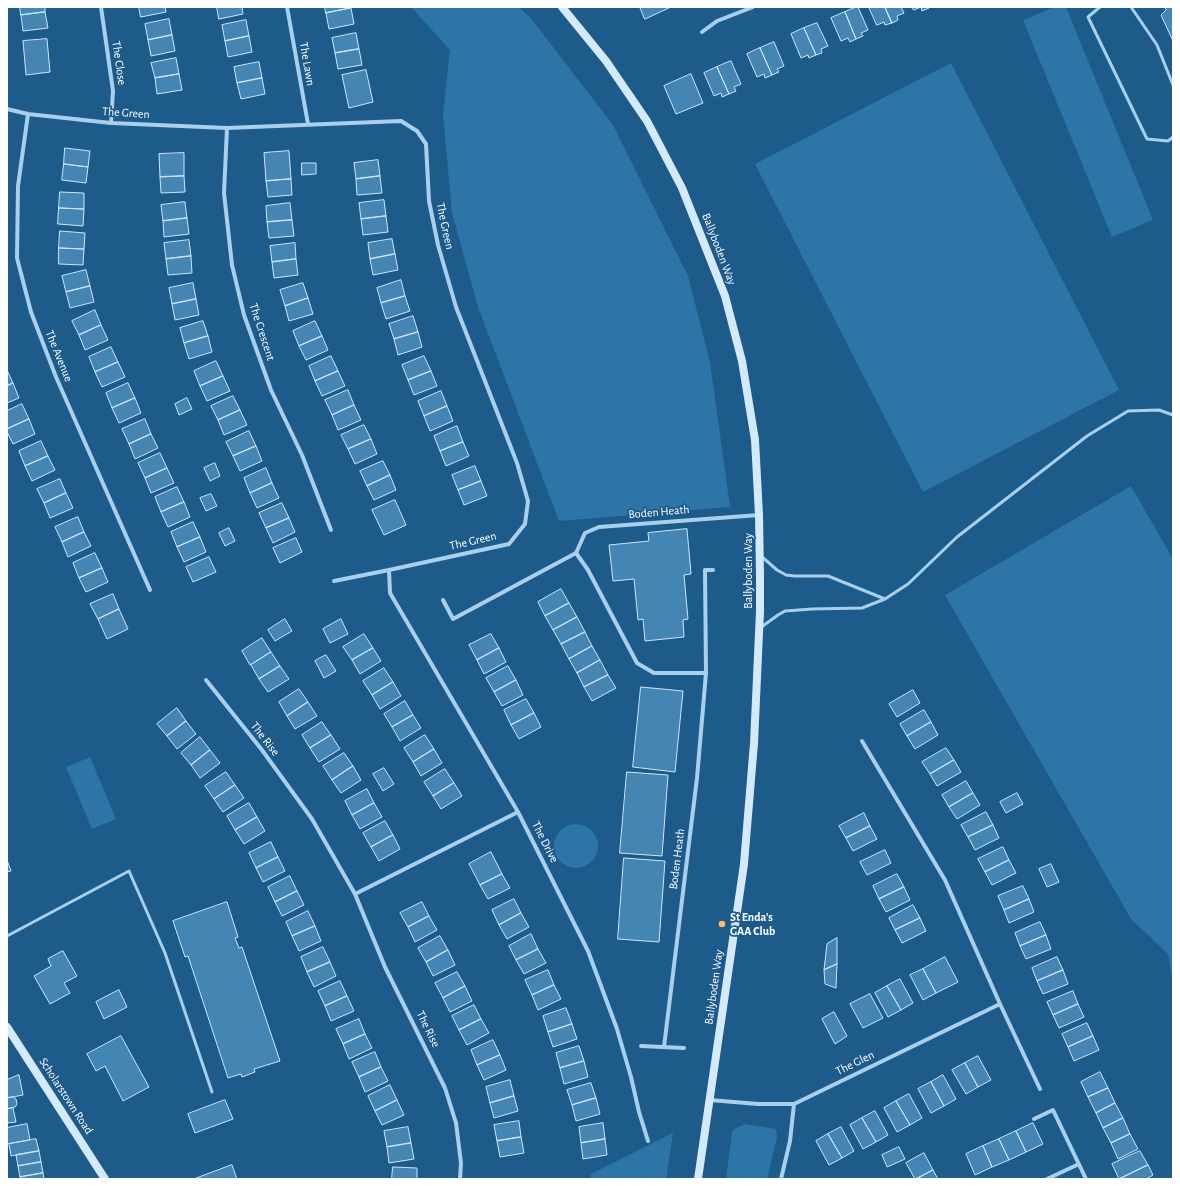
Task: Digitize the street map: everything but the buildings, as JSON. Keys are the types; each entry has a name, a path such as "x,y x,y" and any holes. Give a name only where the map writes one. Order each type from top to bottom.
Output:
{"main road":[{"name":"Ballyboden Way","path":"562,7 606,60 647,121 682,188 725,296 742,361 755,440 760,515 760,555 759,629 754,743 744,864 698,1179"},
{"name":"Scholarstown Road","path":"7,1027 106,1179"}],"street":[{"name":"The Close","path":"101,7 113,91 111,123"},
{"name":"The Lawn","path":"287,7 308,124"},
{"path":"702,32 718,21 752,7"},
{"name":"The Green","path":"7,110 28,114 111,123 227,128 401,121 416,131 426,144 429,201 438,245 456,307 517,463 528,501 526,524 509,544 334,581"},
{"name":"The Avenue","path":"28,114 18,186 17,258 31,312 56,377 150,590"},
{"name":"The Crescent","path":"227,128 224,193 232,265 244,315 271,390 302,455 331,530"},
{"name":"Boden Heath","path":"576,553 585,533 599,527 760,515"},
{"path":"443,600 453,619 576,553 588,570 637,663 654,673 706,673"},
{"name":"The Drive","path":"388,570 390,593 518,812 588,951 619,1036 648,1141"},
{"name":"Boden Heath","path":"664,1047 698,778 706,673 705,570 712,570"},
{"name":"The Rise","path":"206,680 262,750 312,819 355,894 386,967 445,1088 456,1123 461,1163 460,1179"},
{"path":"862,741 945,880 1000,1004 1040,1088"},
{"path":"355,894 518,812"},
{"name":"The Glen","path":"710,1100 758,1104 794,1104 1000,1004"},
{"path":"640,1046 684,1048"},
{"path":"781,1179 790,1141 794,1104"},
{"path":"1034,1118 1053,1110 1086,1179"},
{"path":"1047,1179 1079,1164"}],"lane":[{"path":"1100,7 1088,17 1147,139 1168,141 1173,137"},
{"path":"1131,7 1157,45 1173,85"},
{"path":"759,629 778,615 785,612 812,609 862,608 885,599 908,584 958,537 1087,436 1128,411 1159,410 1173,416"},
{"path":"760,555 777,570 786,575 828,576 885,599"},
{"path":"7,936 129,871 165,953 212,1092"}],"shaded area":[{"path":"411,7 519,7 533,21 613,125 688,276 710,362 730,507 559,521 478,307 452,213 443,114 450,50"},
{"path":"1055,7 1066,7 1153,220 1112,237 1023,20"},
{"path":"951,63 1119,390 923,492 755,164"},
{"path":"1131,486 1173,559 1173,984 1168,954 1131,919 945,595"},
{"path":"90,757 116,819 92,829 66,767"},
{"path":"572,824 580,824 585,825 592,830 597,837 597,855 592,862 585,867 572,868 564,865 557,858 554,850 554,842 557,834 564,827"},
{"path":"745,1124 776,1129 777,1137 767,1179 726,1179 732,1132 736,1128"},
{"path":"673,1133 666,1179 590,1179 591,1174"}],"place":[{"name":"St Enda's GAA Club","path":"722,924"}]}
